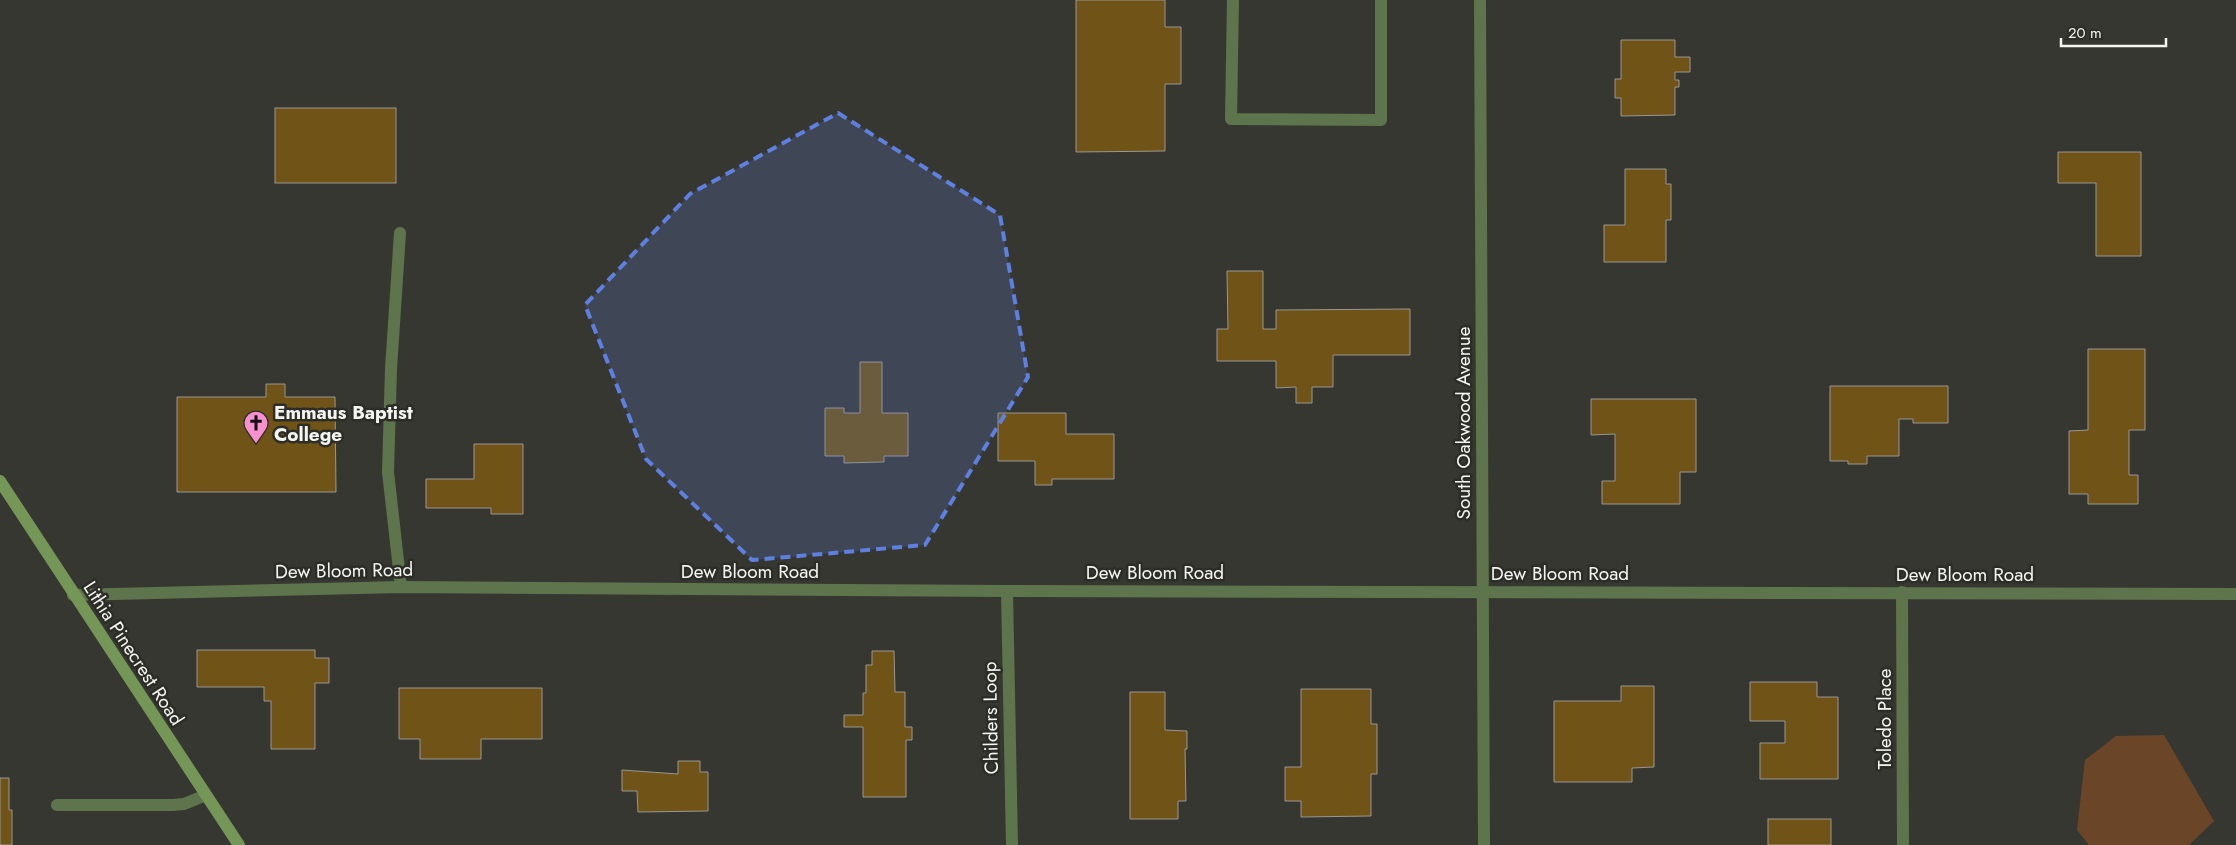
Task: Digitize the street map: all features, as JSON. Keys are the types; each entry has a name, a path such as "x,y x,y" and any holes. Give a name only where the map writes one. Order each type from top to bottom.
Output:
{"main road":[{"name":"Lithia Pinecrest Road","path":"0,481 73,595 239,845"}],"street":[{"path":"1233,0 1231,119 1353,120 1381,120 1381,0"},
{"name":"South Oakwood Avenue","path":"1480,0 1484,845"},
{"path":"400,233 391,369 388,472 401,587"},
{"name":"Dew Bloom Road","path":"73,595 401,587 1007,591 2236,594"},
{"name":"Childers Loop","path":"1007,591 1012,845"},
{"name":"Toledo Place","path":"1902,592 1903,845"},
{"path":"57,806 173,806 184,804 206,795"}],"highlighted area":[{"path":"838,113 1000,215 1028,377 925,545 752,560 646,459 585,305 690,194"}],"shaded area":[{"path":"2164,735 2214,821 2189,845 2089,845 2077,830 2085,760 2116,736"}],"building":[{"path":"1076,0 1165,0 1165,27 1181,27 1181,84 1165,84 1165,151 1076,152"},
{"path":"1621,40 1675,40 1675,57 1690,57 1690,72 1675,72 1675,80 1679,80 1679,87 1675,87 1675,115 1621,116 1621,98 1615,98 1615,79 1621,79"},
{"path":"275,108 396,108 396,183 275,183"},
{"path":"2058,152 2141,152 2141,256 2096,256 2096,183 2058,183"},
{"path":"1625,169 1666,169 1666,184 1671,184 1671,220 1666,220 1666,262 1604,262 1604,225 1625,225"},
{"path":"1227,271 1263,271 1263,329 1276,329 1276,310 1410,309 1410,355 1333,355 1333,387 1312,387 1312,403 1296,403 1296,387 1276,388 1276,361 1217,361 1217,329 1228,329"},
{"path":"2088,349 2145,349 2145,430 2129,430 2129,475 2138,475 2138,504 2088,504 2088,494 2069,494 2069,431 2088,430"},
{"path":"860,362 882,362 882,413 908,413 908,456 884,456 884,462 844,463 844,456 825,456 825,408 844,408 844,413 860,413"},
{"name":"Emmaus Baptist College","path":"266,384 285,384 285,397 335,397 336,492 177,492 177,397 266,397"},
{"path":"1830,386 1948,386 1948,423 1913,423 1913,419 1899,419 1899,456 1867,456 1867,464 1848,464 1848,461 1830,461"},
{"path":"1591,399 1696,399 1696,472 1680,472 1680,504 1602,504 1602,481 1615,481 1615,434 1591,435"},
{"path":"998,413 1066,413 1066,434 1114,434 1114,479 1052,479 1052,485 1035,485 1035,461 998,461"},
{"path":"474,444 523,444 523,514 491,514 491,508 426,508 426,479 474,479"},
{"path":"197,650 315,650 315,658 329,658 329,683 315,683 315,749 271,749 271,701 264,701 264,687 197,687"},
{"path":"872,651 894,651 895,692 905,692 905,727 912,727 912,740 906,740 906,797 863,797 863,727 844,727 844,715 863,715 863,693 866,693 866,665 872,665"},
{"path":"1750,682 1817,682 1817,697 1838,697 1838,779 1760,779 1760,743 1785,743 1785,721 1750,721"},
{"path":"1621,686 1654,686 1654,767 1632,768 1632,782 1554,782 1554,701 1621,701"},
{"path":"399,688 542,688 542,739 481,739 481,759 420,759 420,739 399,739"},
{"path":"1301,689 1371,689 1371,724 1377,724 1377,774 1371,774 1371,816 1301,817 1301,801 1285,801 1285,767 1301,767"},
{"path":"1130,692 1165,692 1165,730 1187,731 1187,749 1185,749 1186,801 1178,801 1178,819 1130,819"},
{"path":"678,761 700,761 700,772 708,772 708,811 638,812 637,791 622,791 622,770 678,774"},
{"path":"0,778 9,778 9,810 12,810 12,845 0,845"},
{"path":"1768,819 1831,819 1831,845 1768,845"}],"place":[{"name":"Emmaus Baptist College","path":"256,444"}]}
